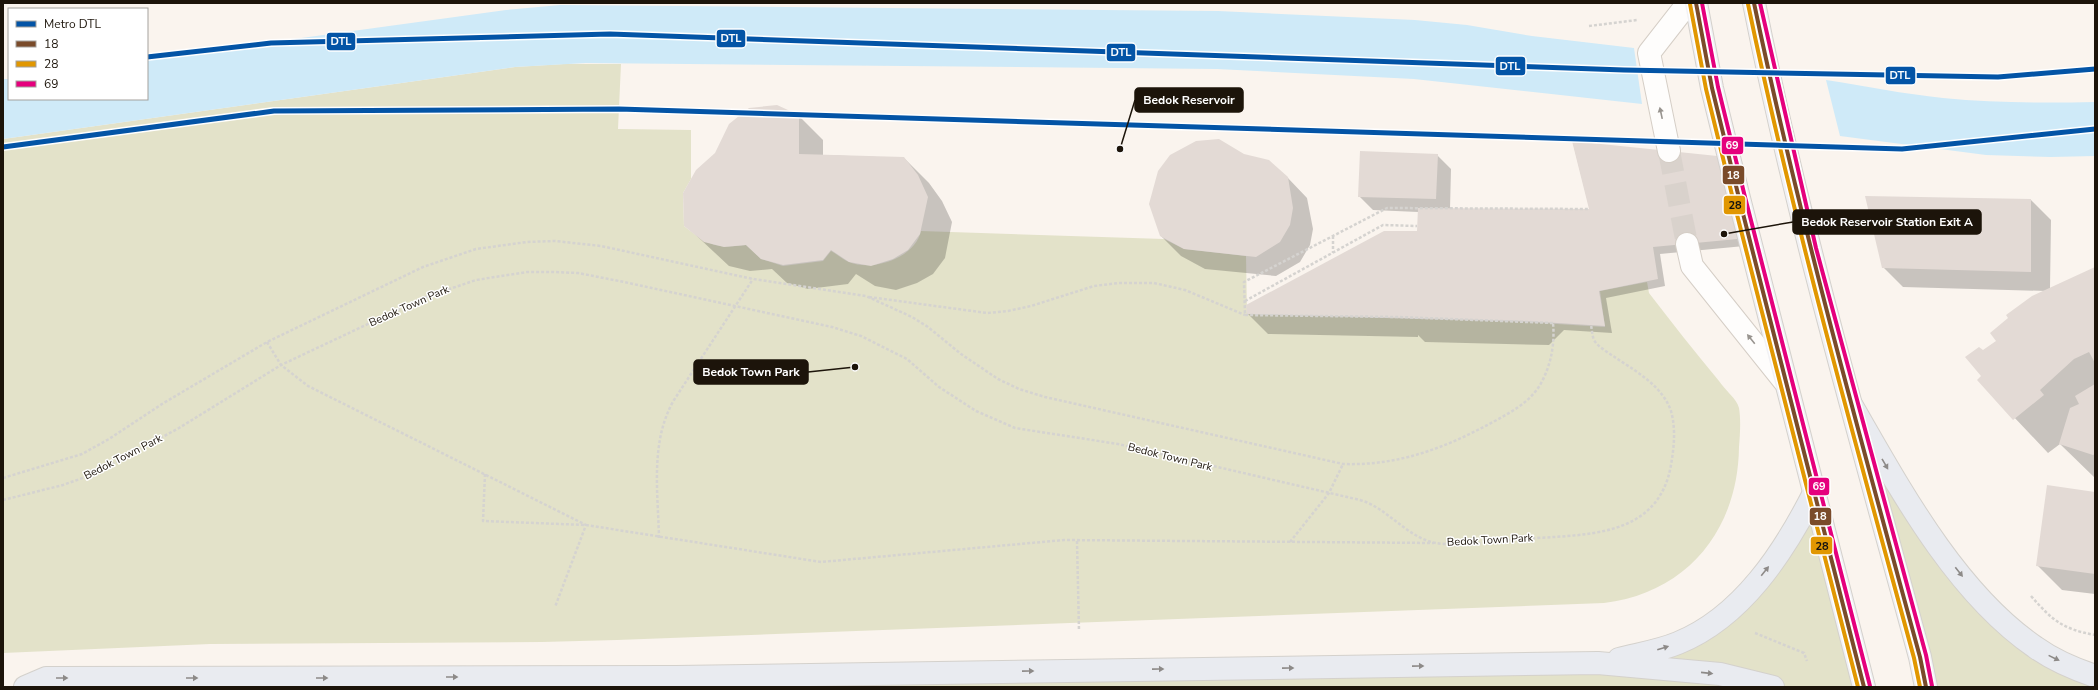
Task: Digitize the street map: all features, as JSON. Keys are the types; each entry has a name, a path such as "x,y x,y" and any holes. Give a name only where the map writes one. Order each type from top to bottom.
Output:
{"highway":[{"path":"1852,406 1892,475 1918,515 1946,555 1984,604 2036,648 2050,657 2095,676"},
{"path":"1598,663 1677,644 1717,622 1737,603 1768,566 1787,540 1814,493"},
{"path":"25,687 46,678 668,677 1598,663 1720,674 1773,687"}],"main road":[{"path":"1696,3 1714,96 1784,381 1864,687"},
{"path":"1754,3 1767,68 1802,218 1920,657 1926,687"}],"lane":[{"path":"1668,151 1648,53 1688,3"},
{"path":"1687,244 1692,266 1784,381"}],"path":[{"path":"1589,26 1642,19"},
{"path":"1245,315 1244,282 1387,208 1589,209"},
{"path":"1245,301 1383,225 1417,226"},
{"path":"1332,236 1333,253"},
{"path":"3,478 82,454 109,439 162,404 267,342 423,267 476,249 501,245 554,241 578,243 753,279 969,311 998,312 1031,306 1094,286 1119,283 1148,283 1185,290 1245,315 1399,317 1553,323 1551,360 1540,385 1524,404 1465,437 1420,455 1386,463 1342,464 1045,397 1019,389 979,367 912,317 866,296"},
{"name":"Bedok Town Park","path":"3,500 57,486 94,474 179,428 281,365 423,298 450,287 500,276 534,272 578,273 832,327 860,336 890,349 907,359 939,387 976,411 1015,428 1118,444 1329,493 1370,504 1421,537 1436,543 1493,542 1591,533 1613,529 1637,519 1661,493 1670,470 1674,450 1673,420 1668,405 1656,389 1645,378 1596,343 1591,325"},
{"path":"659,538 658,448 663,422 674,400 753,279"},
{"path":"267,342 281,365 308,386 586,525"},
{"path":"1290,542 1329,493 1342,464"},
{"path":"484,474 483,521 586,525 659,538 820,562 1041,541 1436,543"},
{"path":"555,607 586,525"},
{"path":"1076,541 1079,631"},
{"path":"2031,596 2052,619 2079,632 2095,635"},
{"path":"1755,633 1804,653 1807,661"}],"green space":[{"path":"564,64 621,64 618,129 691,130 691,179 683,193 684,226 699,238 712,244 719,246 746,245 761,259 783,266 823,261 831,251 847,261 859,265 881,264 902,255 911,249 921,231 1164,239 1184,249 1246,256 1247,314 1525,322 1605,327 1600,291 1647,282 1649,293 1738,405 1740,413 1739,447 1736,477 1729,505 1718,530 1702,552 1683,571 1660,586 1634,597 1604,603 617,640 542,642 210,644 3,653 3,139 515,67"},
{"path":"1855,415 2005,625 2095,676 2095,687 1927,687"},
{"path":"1814,493 1863,687 33,687 1601,663 1727,614"}],"water":[{"path":"560,5 1218,11 1415,20 1467,25 1532,36 1634,48 1642,104 1414,79 1217,69 586,63 515,67 3,139 3,79 8,79 8,100 148,100 148,59 506,10"},
{"path":"1826,80 1962,100 2095,102 2095,156 2051,157 1986,155 1840,136"}],"building":[{"path":"777,105 799,115 799,154 904,157 918,175 928,197 920,234 908,250 893,259 871,266 849,262 831,250 823,260 783,265 761,259 746,245 724,247 704,242 684,226 683,193 696,170 715,153 729,124 749,108"},
{"path":"1219,139 1244,154 1269,160 1288,177 1293,208 1290,225 1280,242 1256,257 1184,249 1160,236 1149,204 1158,171 1170,155 1196,141"},
{"path":"1572,141 1727,157 1748,238 1653,247 1658,279 1599,291 1605,326 1525,321 1247,314 1246,305 1384,231 1417,231 1418,208 1589,209"},
{"path":"1360,151 1438,154 1436,199 1358,197"},
{"path":"1865,196 2031,199 2031,272 1882,268"},
{"path":"2095,267 2095,363 2089,352 2074,359 2040,390 2044,395 2013,420 1977,380 1981,376 1965,357 1979,347 1983,350 1996,341 1990,333 2008,318 2006,315 2032,296"},
{"path":"2095,384 2095,454 2093,455 2059,444 2070,408 2079,404 2075,396"},
{"path":"2047,485 2095,492 2095,574 2036,566"}],"tunnel":[{"path":"1669,151 1687,244"}],"metro line":[{"name":"DTL","path":"148,57 271,43 610,34 1624,70 1998,77 2095,69"},
{"name":"DTL","path":"3,147 274,111 619,109 1902,149 2095,129"}],"transit line":[{"name":"18","path":"1696,3 1712,88 1739,198 1864,687"},
{"name":"69","path":"1702,3 1718,87 1745,197 1870,686"},
{"name":"18","path":"1754,3 1811,249 1920,657 1926,687"},
{"name":"69","path":"1760,3 1816,248 1926,655 1932,686"},
{"name":"28","path":"1690,4 1706,89 1733,199 1858,687"},
{"name":"28","path":"1748,4 1805,251 1914,658 1920,687"}],"place":[{"name":"Bedok Reservoir","path":"1120,149"},
{"name":"Bedok Reservoir Station Exit A","path":"1724,234"},
{"name":"Bedok Town Park","path":"855,367"}]}
